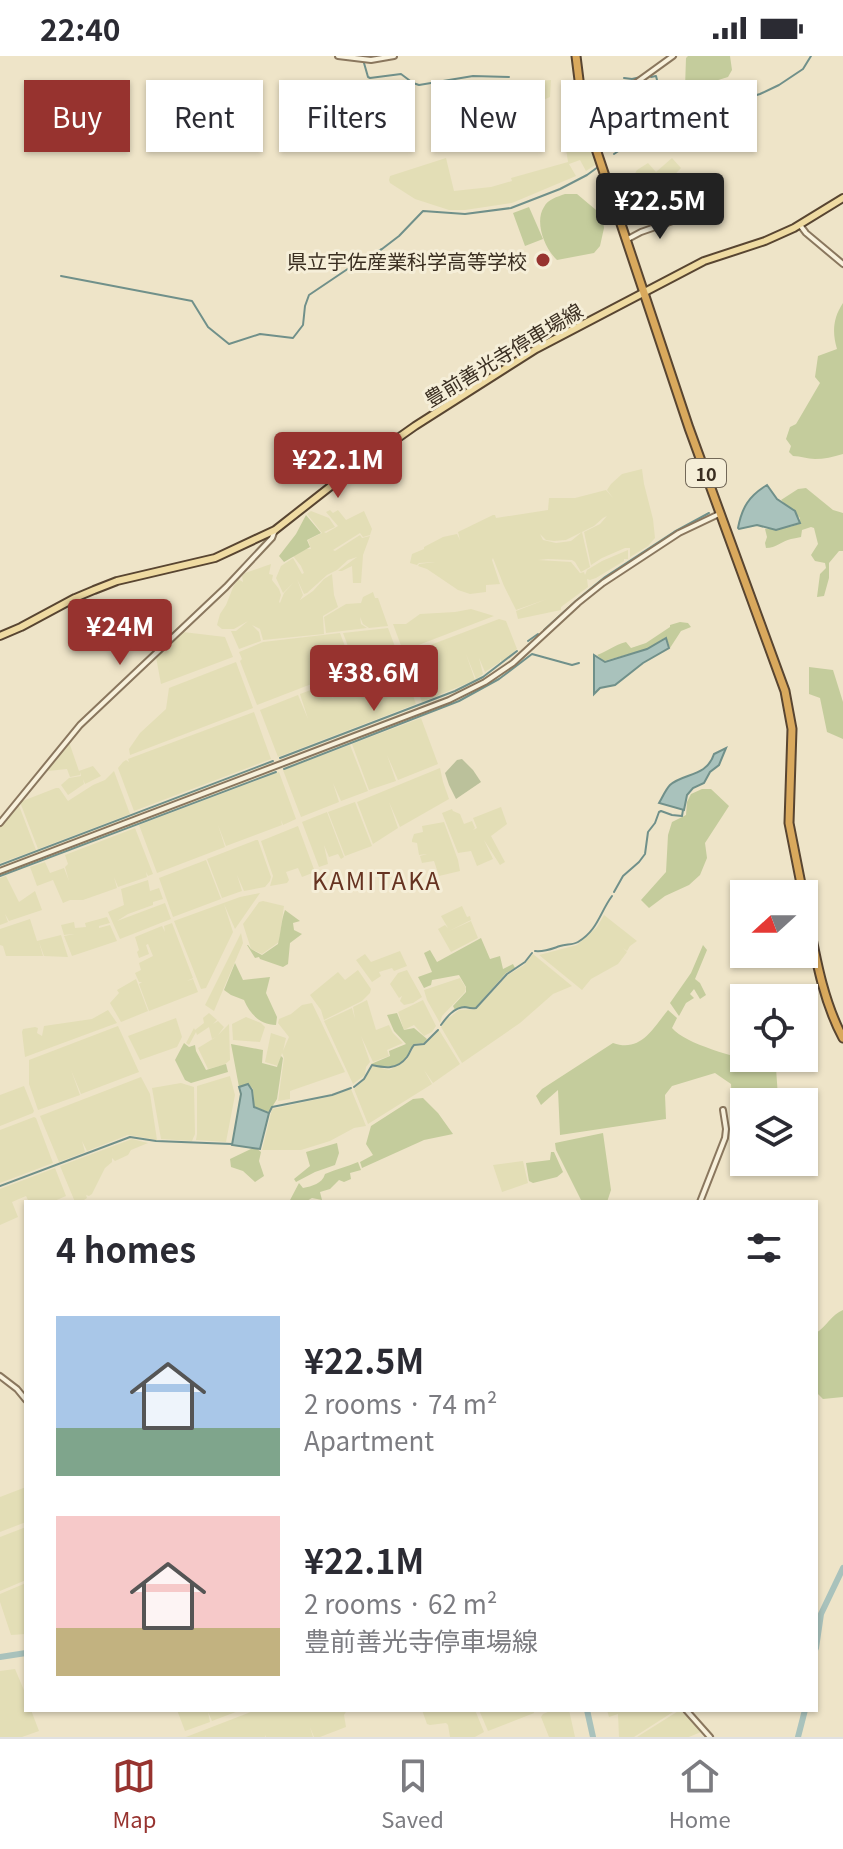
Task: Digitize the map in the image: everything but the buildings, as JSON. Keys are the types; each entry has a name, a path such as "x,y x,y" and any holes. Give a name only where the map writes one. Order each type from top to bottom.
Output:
{"highway":[{"name":"10","path":"576,56 580,80"},
{"name":"10","path":"598,152 689,428 787,698 792,737 788,816 800,880"},
{"name":"10","path":"818,958 828,1003 843,1038"}],"main road":[{"name":"豊前善光寺停車場線","path":"0,636 117,581 215,558 275,530 446,405 536,349 708,260 761,243 800,225 843,198"}],"street":[{"path":"338,56 371,60 394,56"},
{"path":"640,80 673,56"},
{"path":"626,240 684,217"},
{"path":"800,225 843,264"},
{"path":"0,871 449,700 513,663 603,583 679,533 721,513"},
{"path":"0,823 80,725 226,587 272,538 275,530"},
{"path":"701,1200 725,1138 723,1110"},
{"path":"0,1376 24,1398"},
{"path":"688,1712 710,1737"}],"shaded area":[{"path":"551,80 550,97 545,99 545,81"},
{"path":"566,152 593,152 597,163 586,171 580,160 569,164 576,176 512,203 465,210 449,210 415,199 389,180 390,176 446,158 454,191 491,187 568,162"},
{"path":"672,158 681,168 661,189 643,199 632,179 637,170 648,163 656,172"},
{"path":"642,469 655,538 648,546 630,557 630,548 625,548 591,565 584,532 600,524 607,516 582,532 590,567 581,572 572,560 538,560 571,562 580,573 584,572 585,575 587,570 602,561 628,550 628,559 596,578 587,579 588,587 561,610 518,619 516,611 547,599 516,610 493,558 500,584 486,585 486,592 470,594 418,566 435,562 410,563 412,554 424,547 457,534 460,540 458,532 493,515 496,518 548,510 549,498 575,498 606,490 613,498 607,490 611,484 622,474","holes":["582,532 571,541 556,543 543,540 540,534 546,540 554,541 566,540"]},
{"path":"330,510 333,513 338,510 346,520 364,511 372,529 370,535 363,537 360,533 333,550 360,535 362,538 370,536 363,555 361,583 353,583 352,566 338,571 357,557 327,575 307,593 304,594 297,579 303,595 300,600 332,574 338,607 323,616 324,634 263,640 260,629 252,625 259,632 261,641 239,649 231,631 236,631 248,621 234,629 222,629 217,625 234,585 238,579 243,582 245,573 271,564 269,574 273,575 272,580 279,589 280,603 294,582 283,593 276,578 281,566 293,558 304,573 293,556 311,549 308,540 322,533 307,514 311,511 329,518 335,527 326,533 338,526 326,512"},
{"path":"373,592 388,626 369,628 360,617 361,624 367,628 326,633 324,617 346,604 361,603 363,597"},
{"path":"471,609 494,616 403,651 393,624 406,624 420,614"},
{"path":"499,619 506,621 517,649 485,672 479,658 483,674 476,679 466,654 475,680 422,702 404,655"},
{"path":"388,628 397,652 356,667 343,633"},
{"path":"183,632 225,637 233,657 161,684 156,657"},
{"path":"340,633 353,668 257,705 239,652 263,642"},
{"path":"399,656 416,704 278,757 260,710 298,695 308,719 300,694 327,684 334,701 328,683 341,678 346,687 343,678"},
{"path":"236,662 253,708 130,755 129,749 140,733 166,709 169,688"},
{"path":"254,712 271,759 134,811 118,768 123,762"},
{"path":"421,718 438,764 398,780 387,755 396,781 369,790 352,744"},
{"path":"69,742 79,771 93,766 101,776 85,784 83,779 84,784 68,795 61,785 69,778 81,776 80,772 80,775 70,777 67,769 48,771 54,758"},
{"path":"350,745 368,791 341,801 333,783 339,802 301,817 283,770"},
{"path":"440,768 449,799 400,827 389,802 398,828 373,844 357,802"},
{"path":"114,771 130,814 38,849 20,802 56,788 68,801 105,780"},
{"path":"279,772 296,819 283,825 281,820 282,825 226,846 218,825 225,847 157,873 139,825"},
{"path":"355,802 372,846 345,856 328,812"},
{"path":"18,803 36,850 0,863 0,826"},
{"path":"501,807 507,824 491,836 505,862 500,865 484,840 493,859 477,866 471,851 458,853 442,813 452,809 460,814 464,824 472,821 473,830 477,828 473,818"},
{"path":"327,812 344,857 341,859 338,854 329,857 324,845 328,864 319,867 302,822"},
{"path":"444,822 460,871 439,876 434,861 422,863 420,856 427,854 419,855 417,843 412,840 414,834 423,832 422,826"},
{"path":"298,826 315,872 302,877 298,868 286,872 287,883 270,886 273,876 261,841"},
{"path":"135,828 153,874 148,876 146,872 147,877 118,887 114,877 117,888 83,900 63,903 53,880 37,886 30,867 45,862 50,873 64,868 69,881 65,855"},
{"path":"256,840 270,881 265,887 244,891 237,875 242,891 222,898 207,859"},
{"path":"206,860 221,899 173,917 159,878"},
{"path":"6,876 19,902 35,891 42,910 9,921 5,914 8,922 0,925 0,878"},
{"path":"148,880 150,891 159,888 163,899 117,921 165,903 171,919 120,939 108,912 124,905 121,889"},
{"path":"260,893 235,929 224,904 233,932 206,988 201,989 174,921 240,897"},
{"path":"263,901 284,906 279,942 262,954 251,949 243,924"},
{"path":"462,906 471,920 449,931 471,921 478,938 451,952 438,929 445,925 448,928 441,916"},
{"path":"604,915 637,941 627,951 623,948 627,952 618,964 591,979 582,990 539,955 577,945 597,927"},
{"path":"107,917 110,923 99,928 110,925 117,941 72,956 64,936 74,934 64,935 61,925 74,922 75,928 86,927 85,923"},
{"path":"30,919 37,941 61,935 68,957 44,956 39,942 43,956 6,956 0,945 0,929"},
{"path":"172,923 193,978 187,981 193,979 198,992 149,1011 139,984 142,982 135,973 141,970 139,963 153,956 148,944 149,954 139,958 135,937 162,926 165,932 164,926"},
{"path":"241,933 243,943 214,1011 205,1005"},
{"path":"400,951 407,966 379,972 381,976 372,982 356,960 365,954 371,962"},
{"path":"533,954 572,986 553,994 520,1023 462,1063 441,1027 459,1010 476,1009"},
{"path":"358,970 371,989 370,993 362,1001 324,1020 310,995 338,972 345,980"},
{"path":"407,970 422,997 404,1005 400,1001 402,996 399,998 390,984 398,973"},
{"path":"460,978 465,992 442,1016 440,1023 424,990"},
{"path":"136,979 148,1011 121,1022 110,1003 119,993 117,990"},
{"path":"367,1000 376,1030 389,1025 403,1043 387,1050 389,1056 373,1062 361,1036 370,1062 365,1075 353,1084 324,1021 352,1008 355,1019 353,1007"},
{"path":"423,1000 436,1026 424,1036 414,1025 404,1030 398,1012"},
{"path":"312,1003 345,1072 290,1091 290,1099 278,1101 284,1058 282,1053 278,1066 265,1062 271,1033 286,1038 283,1051 289,1037 278,1023 279,1019 302,1005"},
{"path":"108,1010 117,1023 25,1057 23,1029 38,1028 37,1033 42,1036 44,1026 92,1019"},
{"path":"209,1013 217,1020 213,1024 218,1021 224,1027 218,1035 229,1024 230,1060 208,1069 198,1048 216,1037 212,1039 209,1027 197,1035 196,1032 189,1045 186,1043 194,1028 204,1023 203,1018"},
{"path":"246,1017 265,1027 260,1042 233,1040 232,1024"},
{"path":"176,1018 182,1037 177,1047 140,1060 128,1036"},
{"path":"118,1026 139,1072 81,1094 71,1070 80,1095 38,1110 29,1084 29,1060"},
{"path":"439,1030 460,1064 433,1083 424,1070 432,1084 368,1124 354,1089 373,1066 393,1068 407,1059 415,1045 424,1045"},
{"path":"230,1076 235,1095 226,1142 196,1140 197,1086"},
{"path":"141,1077 150,1094 157,1140 128,1135 87,1151 82,1141 85,1152 59,1162 40,1116"},
{"path":"181,1083 194,1087 195,1134 192,1141 161,1139 152,1088"},
{"path":"24,1086 33,1113 0,1126 0,1095"},
{"path":"351,1089 366,1126 301,1150 262,1150 272,1109"},
{"path":"34,1117 53,1163 0,1183 0,1130"},
{"path":"132,1139 148,1143 115,1161 112,1158 92,1194 86,1195 84,1200 74,1200 60,1166"},
{"path":"523,1161 528,1183 502,1192 493,1165"},
{"path":"55,1168 66,1196 57,1200 28,1200 26,1196 12,1202 18,1217 0,1225 0,1189"},
{"path":"24,1488 24,1523 0,1532 0,1497"},
{"path":"24,1528 24,1581 0,1591 0,1537"},
{"path":"24,1584 24,1634 11,1635 0,1594"},
{"path":"15,1669 24,1690 24,1712 32,1712 39,1731 22,1737 0,1737 0,1671"},
{"path":"178,1712 208,1712 210,1722 185,1731"},
{"path":"208,1712 236,1712 212,1721"},
{"path":"251,1712 346,1712 346,1727 320,1737 314,1737 310,1727 313,1737 186,1737"},
{"path":"423,1712 476,1712 484,1732 475,1737 450,1737 446,1723 427,1724"},
{"path":"480,1712 534,1712 534,1713 488,1731"},
{"path":"569,1712 575,1737 549,1737 541,1717 543,1714"},
{"path":"608,1712 673,1712 634,1737 619,1737 618,1714 609,1717"},
{"path":"677,1712 682,1712 701,1732 689,1737 637,1737"}],"green space":[{"path":"730,56 732,70 728,77 718,80 685,80 686,58"},
{"path":"565,194 577,194 602,215 604,228 600,246 594,253 557,260 545,242 540,220 548,202"},
{"path":"529,207 543,239 525,246 513,213"},
{"path":"843,303 843,454 818,459 793,456 786,439 790,427 796,424 820,383 815,377 818,356 837,349 834,325"},
{"path":"806,488 833,510 843,513 843,551 839,551 829,563 824,596 817,597 820,574 826,568 825,563 815,561 811,555 818,544 814,528 802,530 801,537 773,547 766,548 765,543 765,529 799,524 800,518 781,500 798,489"},
{"path":"306,515 321,533 307,540 310,547 284,562 279,556"},
{"path":"688,623 691,627 681,631 670,648 666,637 647,649 604,661 597,655 626,642 631,648 646,643 670,625"},
{"path":"809,667 833,670 843,702 843,739 827,732 820,698 809,694"},
{"path":"462,759 481,782 456,799 445,773 457,760"},
{"path":"711,789 729,806 705,843 707,858 700,875 689,885 665,896 649,908 641,900 666,872 668,835 672,822 686,815 691,794"},
{"path":"285,910 300,921 293,923 294,930 302,934 290,943 288,964 283,967 255,958 247,945 262,955 278,944"},
{"path":"481,938 490,959 500,956 503,969 513,964 515,968 506,973 475,1008 455,1010 453,1006 466,992 466,987 459,975 432,980 431,985 424,988 418,977 432,972 424,953 430,950 437,962"},
{"path":"703,945 707,950 695,979 706,995 700,999 694,989 690,994 694,998 686,1003 679,1016 670,1003 691,973"},
{"path":"235,963 243,980 270,977 266,993 277,1017 276,1025 260,1021 244,1000 224,990"},
{"path":"668,1010 677,1018 672,1028 680,1035 730,1055 730,1072 776,1072 777,1088 731,1088 731,1084 715,1073 672,1086 665,1095 666,1119 560,1135 558,1090 541,1105 536,1096 542,1089 613,1043 631,1045 651,1031"},
{"path":"397,1013 404,1030 414,1028 427,1039 424,1043 414,1044 404,1060 396,1065 371,1064 390,1056 389,1051 406,1044 394,1031 387,1015"},
{"path":"184,1043 189,1047 195,1045 206,1070 226,1064 228,1072 191,1083 185,1080 175,1060"},
{"path":"231,1044 263,1050 262,1063 277,1067 281,1056 283,1058 277,1099 269,1112 254,1107 253,1089 248,1084 239,1087"},
{"path":"423,1098 453,1134 424,1140 362,1168 360,1162 373,1155 366,1144 371,1126 413,1099"},
{"path":"603,1133 611,1190 608,1200 581,1200 555,1143"},
{"path":"337,1143 339,1153 335,1165 296,1182 294,1179 310,1166 306,1152"},
{"path":"255,1147 261,1152 259,1161 264,1176 255,1182 243,1171 231,1167 230,1159"},
{"path":"551,1152 554,1152 563,1172 557,1177 533,1183 529,1181 526,1163 550,1160"},
{"path":"358,1162 361,1170 350,1173 351,1179 344,1182 339,1180 330,1189 320,1192 322,1200 290,1200 299,1183 303,1188 313,1185 325,1174"},
{"path":"843,1310 843,1397 823,1399 818,1394 818,1331"}],"water":[{"path":"767,485 777,499 795,511 800,523 776,530 757,525 739,529 747,503"},
{"path":"666,638 669,648 615,685 600,688 594,694 594,655 605,662 647,649"},
{"path":"726,748 719,765 710,772 704,783 687,795 684,810 659,803 670,785 700,771 714,754"},
{"path":"248,1084 254,1107 269,1113 260,1149 232,1145 241,1094 239,1087"}],"waterway":[{"path":"362,56 370,78 401,74 419,85 473,76 509,77"},
{"path":"614,154 635,131 645,113 658,110 679,119 760,94 803,69 811,56"},
{"path":"651,77 656,76 657,80"},
{"path":"624,78 641,77"},
{"path":"61,276 192,301 208,327 229,344 260,334 293,338 303,325 309,295 382,249 423,211 465,214 511,208 560,189 598,167"},
{"path":"544,630 605,577 709,513"},
{"path":"528,641 538,634"},
{"path":"280,758 455,691 483,677 517,651"},
{"path":"284,769 459,701 499,679 532,654 572,665 579,663"},
{"path":"0,865 273,761"},
{"path":"0,876 276,772"},
{"path":"614,892 623,876 645,854 648,832 659,812 682,816 683,810"},
{"path":"535,951 578,942 594,926 612,896"},
{"path":"441,1025 457,1009 476,1008 507,974 532,953"},
{"path":"354,1087 364,1079 372,1065 386,1067 399,1064 414,1045 424,1044 438,1030"},
{"path":"269,1113 272,1107 351,1088"},
{"path":"0,1186 130,1137 232,1144"},
{"path":"818,1634 821,1614 843,1568"},
{"path":"0,1657 24,1653"},
{"path":"587,1712 593,1737"},
{"path":"798,1737 804,1712"}],"place":[{"name":"県立宇佐産業科学高等学校","path":"543,260"}],"district":[{"name":"KAMITAKA","path":"377,879"}]}
